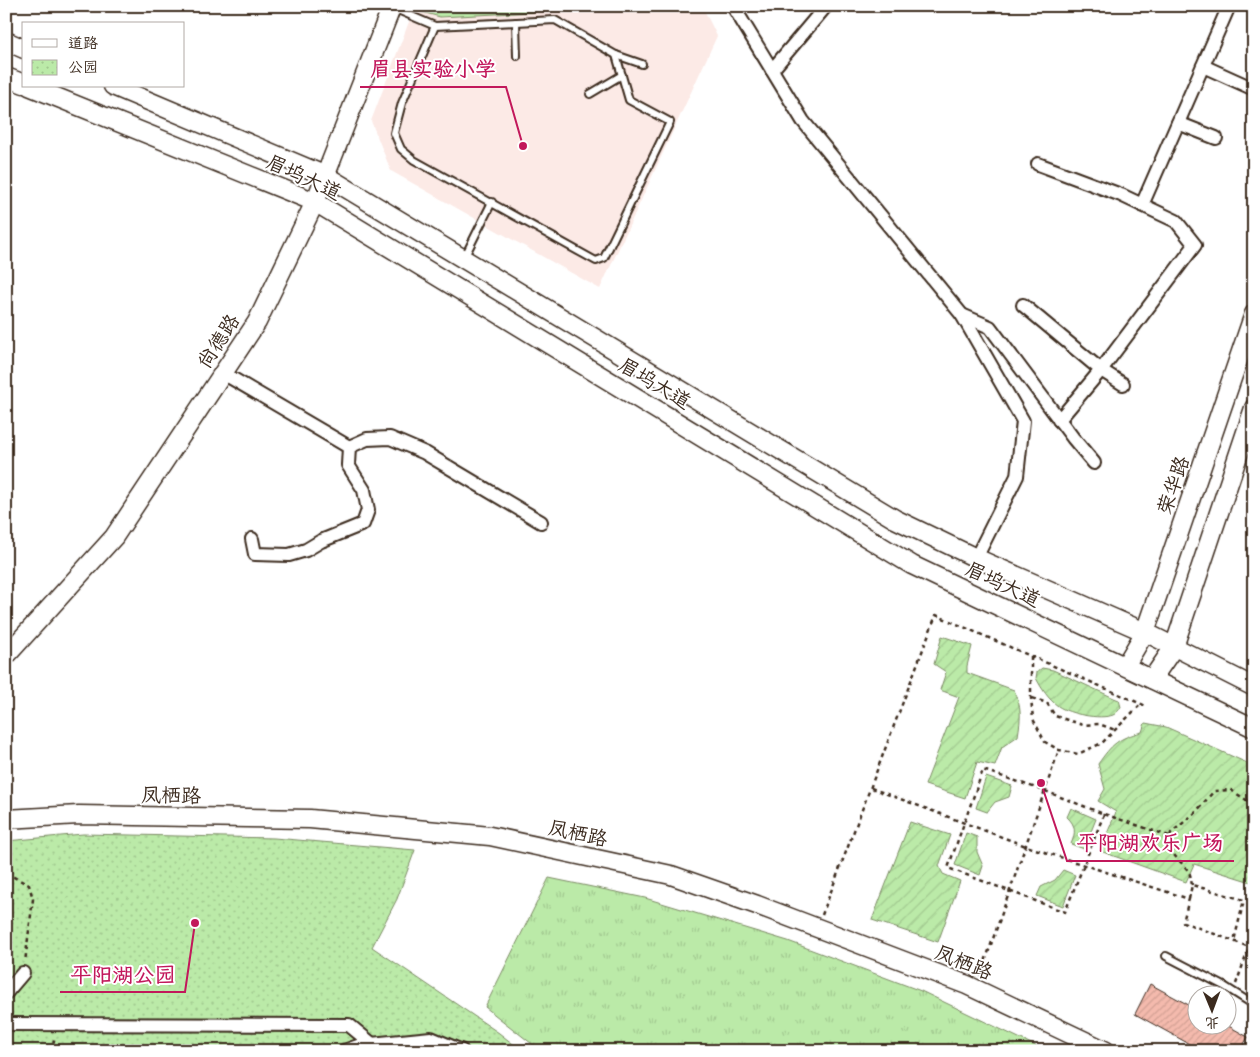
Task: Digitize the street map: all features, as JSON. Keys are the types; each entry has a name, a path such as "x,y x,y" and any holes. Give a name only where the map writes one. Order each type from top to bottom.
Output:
{"main road":[{"name":"尚德路","path":"6,656 114,537 257,322 316,202 392,7"},
{"path":"6,41 22,48"},
{"path":"6,77 22,83"},
{"name":"眉坞大道","path":"34,88 316,202 912,564 1254,728"},
{"name":"眉坞大道","path":"118,88 326,176 895,519 976,558 1145,632 1254,687"},
{"name":"荣华路","path":"1125,666 1145,632 1254,314"},
{"path":"1152,679 1174,647 1254,408"},
{"name":"凤栖路","path":"6,820 79,815 310,819 490,836 671,875 976,989 1106,1051"}],"street":[{"path":"734,6 803,121 962,315 1023,421 1017,476 976,558"},
{"path":"772,70 826,6"},
{"path":"1142,205 1229,6"},
{"path":"1203,66 1254,90"},
{"path":"1178,123 1216,138"},
{"path":"1038,164 1121,195 1176,221 1195,245 1102,370 1059,420"},
{"path":"1024,305 1102,370 1123,384"},
{"path":"962,315 990,327 1094,464"},
{"path":"223,373 349,447"},
{"path":"349,447 367,439 390,438 424,453 541,522"},
{"path":"252,539 256,554 289,555 306,550 321,541 363,524 368,510 364,490 348,465 349,447"},
{"path":"6,992 23,973"},
{"path":"6,1024 349,1024 372,1044"},
{"path":"344,1051 361,1045 431,1038 462,1051"}],"lane":[{"path":"392,7 434,26 555,20 616,55 642,64"},
{"path":"516,22 517,56"},
{"path":"434,26 402,102 394,133 401,149 414,160 596,261 604,258 670,122 629,100 616,55"},
{"path":"590,94 622,75"},
{"path":"464,259 492,202"},
{"path":"1166,956 1218,984"},
{"path":"1238,995 1254,1005"}],"path":[{"path":"817,928 936,615 1146,706"},
{"path":"1031,656 1033,719 1045,742 1059,750 1078,754 1102,743 1141,704"},
{"path":"1031,698 1047,703 1054,716 1083,725 1099,724 1115,730"},
{"path":"976,989 1059,750"},
{"path":"1104,814 1065,912 948,868 983,770 1169,836"},
{"path":"871,788 1026,846 1189,899"},
{"path":"1249,946 1183,922 1192,885 1190,873 1172,855 1169,836 1214,791 1231,790 1254,805"},
{"path":"6,873 29,885 33,899 30,934 23,973"},
{"path":"1192,885 1244,900 1234,941"},
{"path":"1236,984 1254,934"}],"shaded area":[{"path":"415,6 702,6 717,36 600,289 391,171 371,121"}],"green space":[{"path":"425,6 536,6 533,12 440,17 422,12"},
{"path":"942,636 972,646 967,673 1014,690 1020,707 1018,736 1002,747 995,766 977,762 965,798 925,785 959,697 940,690 946,672 934,664"},
{"path":"1042,668 1053,670 1119,700 1121,707 1114,714 1100,717 1063,709 1048,697 1036,678 1037,672"},
{"path":"1145,723 1166,727 1254,766 1254,883 1194,864 1186,882 1100,851 1116,812 1098,801 1105,789 1098,764 1107,751 1121,739 1142,732"},
{"path":"986,777 1012,786 1009,797 995,802 987,812 976,808"},
{"path":"1071,808 1096,819 1084,849 1071,844 1074,829 1067,817"},
{"path":"910,822 950,835 939,866 943,874 960,881 938,942 872,920"},
{"path":"966,833 977,837 977,852 983,866 980,875 955,865"},
{"path":"83,834 274,838 415,850 397,899 372,947 499,1033 522,1051 6,1051 6,841"},
{"path":"1063,870 1075,875 1063,906 1037,896 1041,887 1055,880"},
{"path":"549,878 645,898 788,941 921,991 1046,1051 541,1051 485,1007"}],"building":[{"path":"1150,984 1188,1005 1188,1034 1238,1034 1238,1031 1248,1037 1240,1051 1202,1051 1135,1014"}],"place":[{"name":"眉县实验小学","path":"523,146"},
{"name":"平阳湖欢乐广场","path":"1041,783"},
{"name":"平阳湖公园","path":"195,923"}]}
